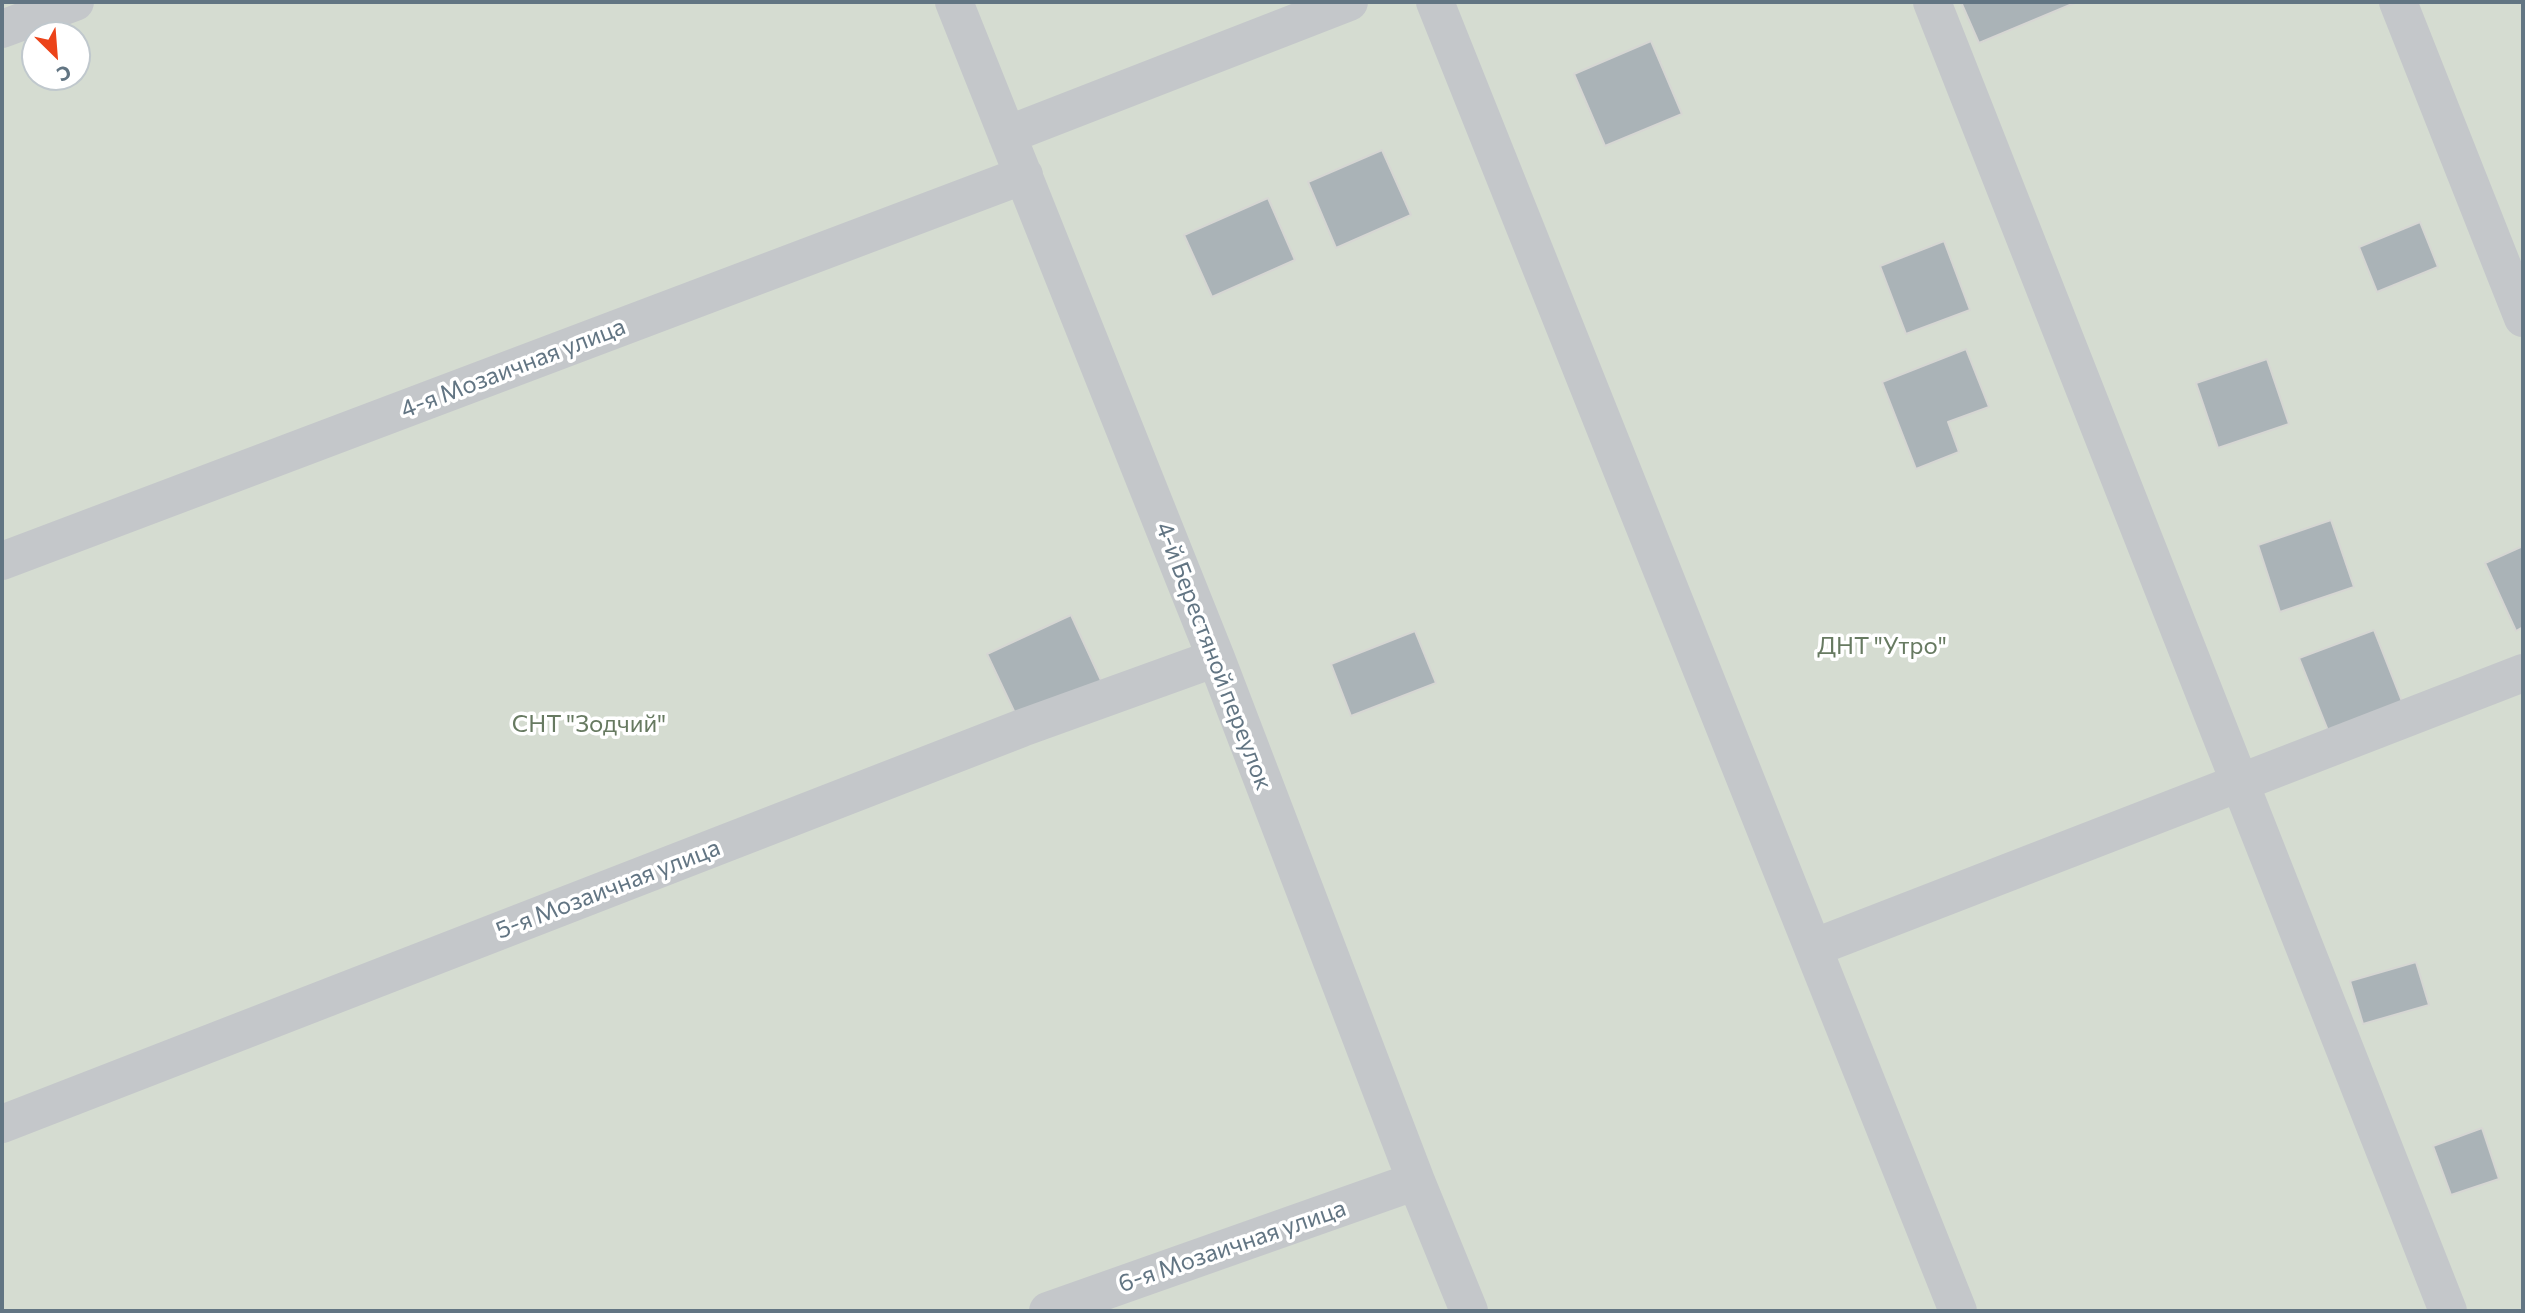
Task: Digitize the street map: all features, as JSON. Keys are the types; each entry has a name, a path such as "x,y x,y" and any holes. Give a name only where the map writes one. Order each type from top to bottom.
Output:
{"lane":[{"path":"2,29 75,2"},
{"name":"4-й Берестяной переулок","path":"954,2 1216,659 1416,1181 1469,1311"},
{"path":"1007,135 1349,2"},
{"path":"1436,2 1958,1311"},
{"path":"1932,2 2448,1311"},
{"path":"2398,2 2523,318"},
{"name":"4-я Мозаичная улица","path":"2,561 1024,175"},
{"name":"5-я Мозаичная улица","path":"2,1124 1009,733 1216,659"},
{"path":"1813,948 2523,673"},
{"name":"6-я Мозаичная улица","path":"1048,1311 1416,1181"}],"green space":[{"path":"2,2 2523,2 2523,1311 2,1311"}],"building":[{"path":"1961,2 2077,2 1979,43"},
{"path":"1651,41 1682,114 1605,146 1574,74"},
{"path":"1382,150 1411,215 1336,248 1308,182"},
{"path":"1268,198 1295,260 1212,297 1184,235"},
{"path":"2420,222 2438,267 2377,292 2359,247"},
{"path":"1944,241 1970,310 1906,334 1880,266"},
{"path":"1966,349 1989,407 1948,422 1959,452 1916,469 1882,382"},
{"path":"2267,359 2289,424 2218,448 2196,383"},
{"path":"2331,520 2354,587 2280,612 2258,545"},
{"path":"2523,546 2523,627 2516,631 2485,563"},
{"path":"1071,615 1105,689 1022,728 987,654"},
{"path":"2374,630 2403,704 2329,733 2299,658"},
{"path":"1415,631 1436,683 1351,716 1331,664"},
{"path":"2416,962 2429,1005 2363,1024 2350,981"},
{"path":"2482,1128 2499,1179 2451,1195 2433,1146"}],"park label":[{"name":"ДНТ \"Утро\"","path":"1882,646"},
{"name":"СНТ \"Зодчий\"","path":"589,724"}]}
